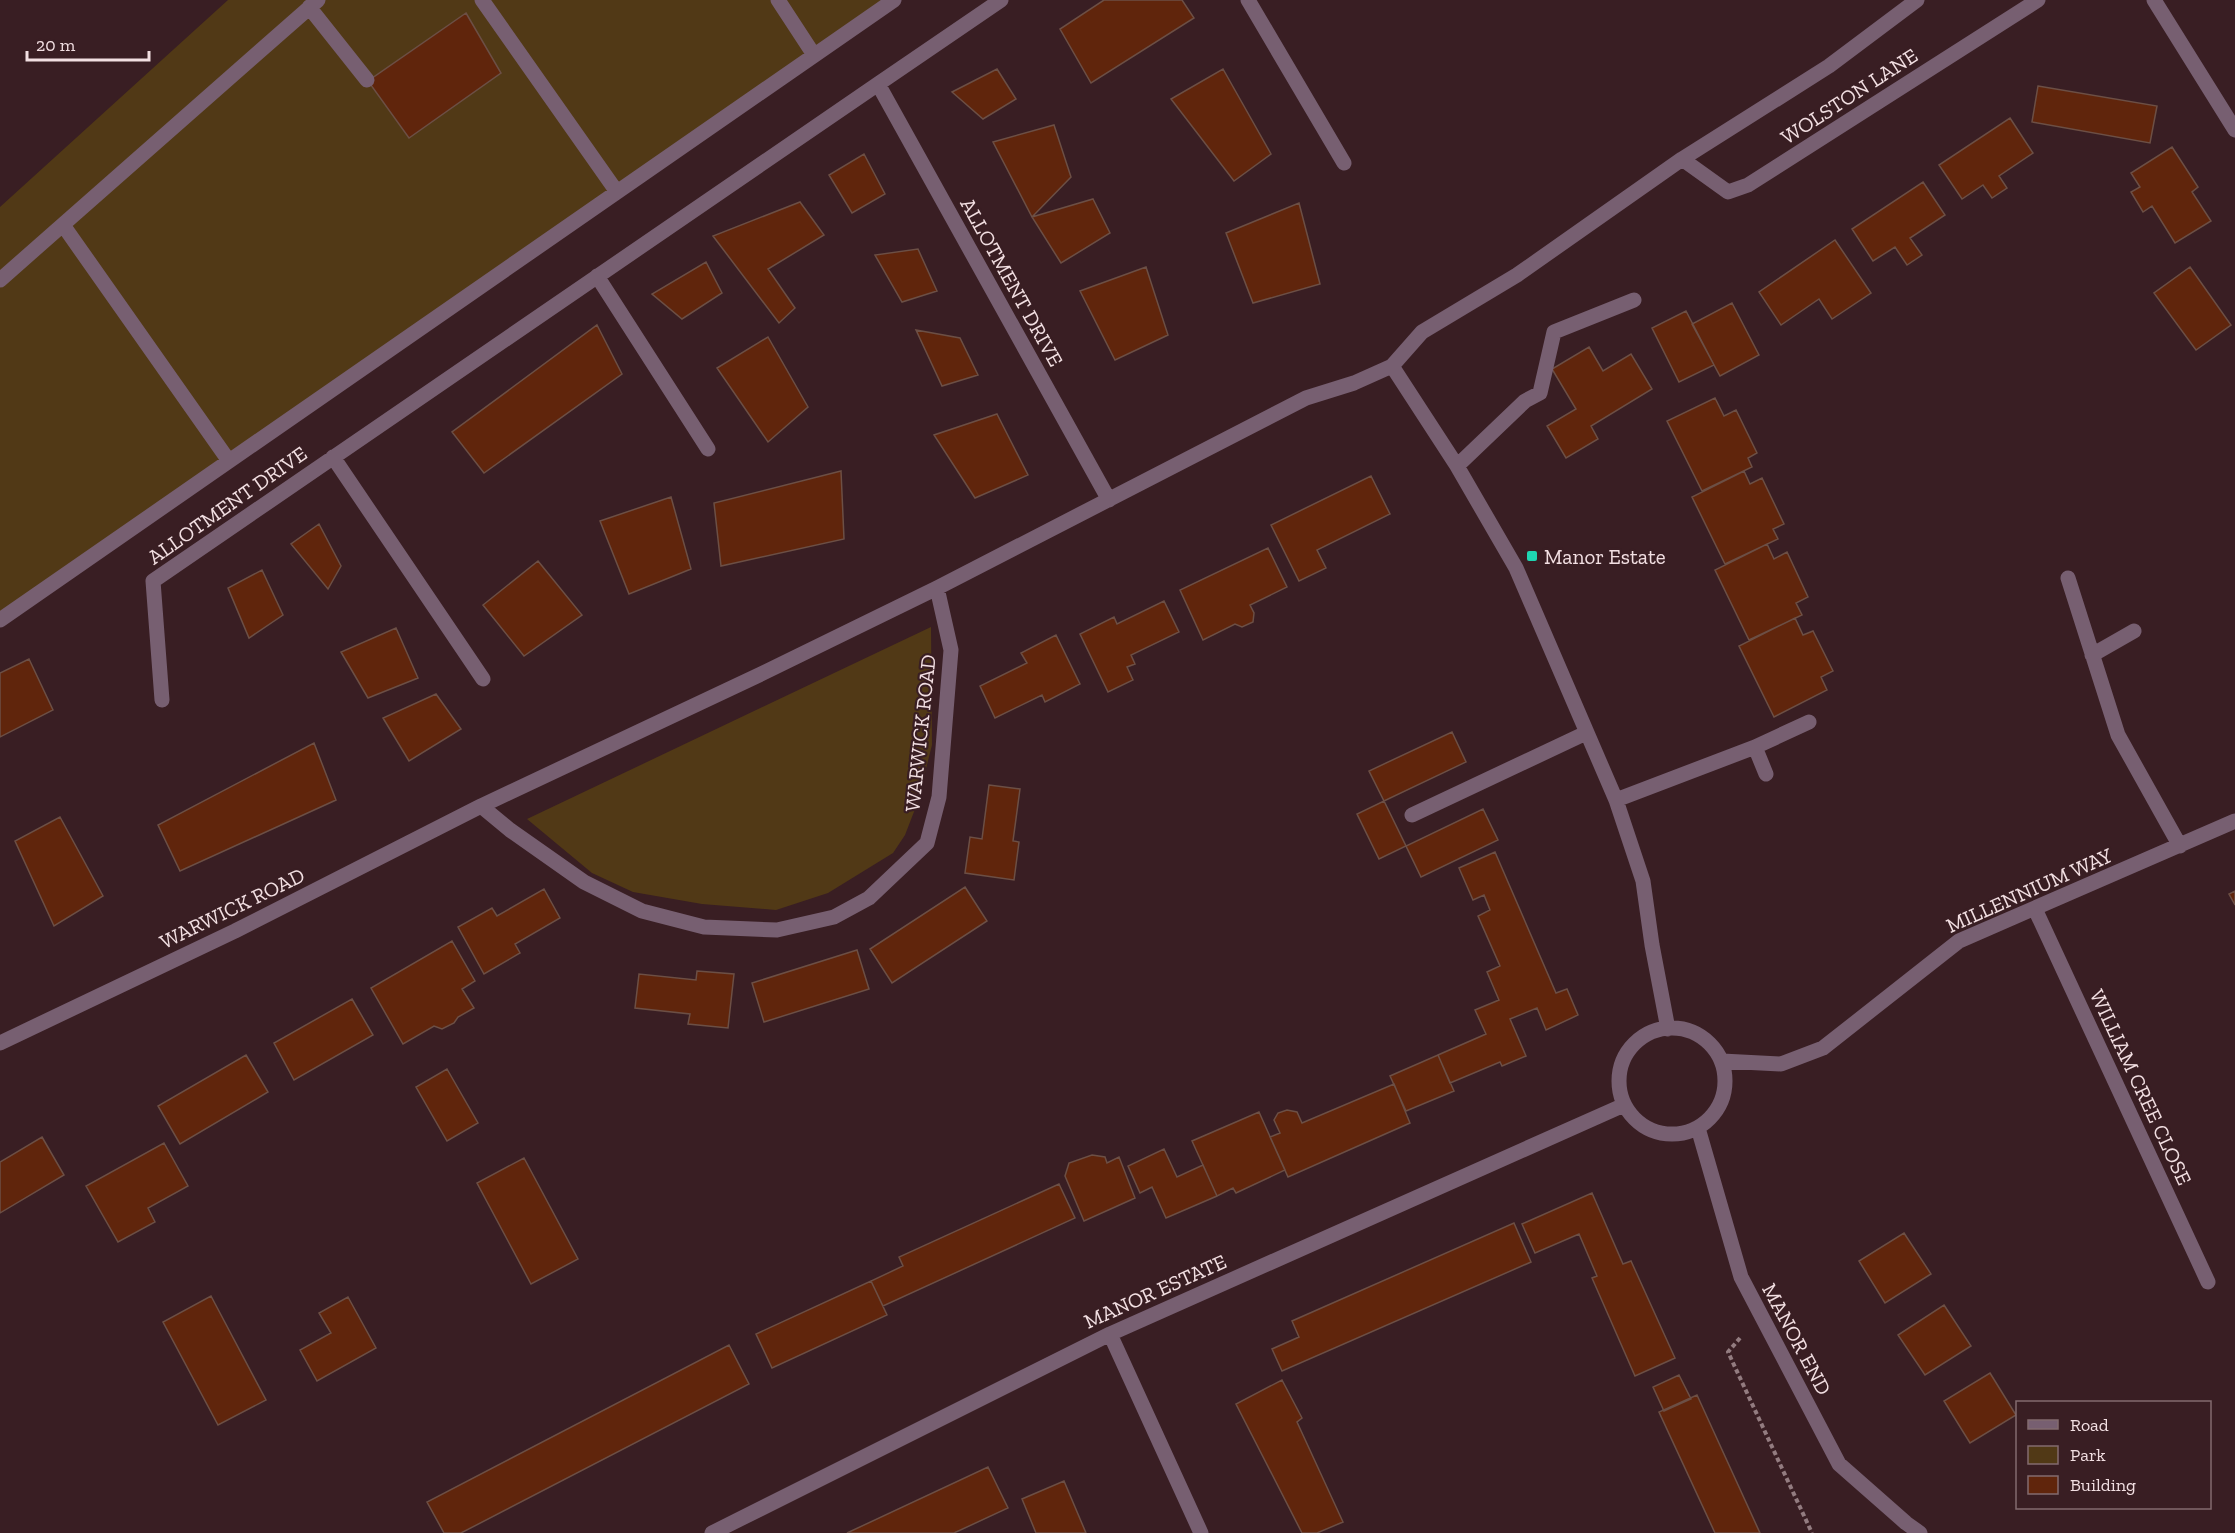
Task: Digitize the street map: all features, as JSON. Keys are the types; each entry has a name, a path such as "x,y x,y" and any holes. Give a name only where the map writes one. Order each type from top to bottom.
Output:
{"street":[{"path":"482,0 617,192"},
{"path":"778,0 814,55"},
{"path":"0,620 894,0"},
{"name":"ALLOTMENT DRIVE","path":"162,700 153,581 1001,0"},
{"path":"1248,0 1344,163"},
{"name":"WOLSTON LANE","path":"1392,366 1422,332 1517,275 1682,159 1829,66 1917,0"},
{"name":"WOLSTON LANE","path":"1682,159 1728,192 1748,185 2038,0"},
{"path":"2154,0 2235,130"},
{"path":"0,280 314,4 368,80"},
{"name":"ALLOTMENT DRIVE","path":"878,84 1109,500"},
{"path":"63,225 229,461"},
{"path":"597,276 708,449"},
{"path":"1457,466 1526,400 1540,393 1554,332 1634,300"},
{"path":"1392,366 1457,466 1516,568 1616,800 1643,881 1668,1029"},
{"name":"WARWICK ROAD","path":"0,1043 235,931 481,806 937,588 1306,399 1354,383 1392,366"},
{"name":"ALLOTMENT DRIVE","path":"333,457 483,679"},
{"path":"2068,578 2118,735 2180,846"},
{"name":"WARWICK ROAD","path":"481,806 510,830 584,882 642,911 704,927 767,930 777,930 834,917 869,898 927,843 939,797 951,650 937,588"},
{"path":"2092,655 2134,631"},
{"path":"1616,800 1755,747 1809,722"},
{"path":"1412,815 1586,733"},
{"path":"1755,747 1766,774"},
{"name":"MILLENNIUM WAY","path":"1722,1061 1781,1064 1822,1047 1959,941 2235,820"},
{"name":"WILLIAM CREE CLOSE","path":"2035,909 2208,1282"},
{"path":"1668,1029 1684,1029 1701,1036 1715,1048 1722,1061 1726,1079 1720,1105 1709,1120 1698,1128 1681,1134 1657,1132 1641,1125 1624,1105 1619,1087 1620,1068 1635,1043 1650,1033 1668,1029"},
{"name":"MANOR ESTATE","path":"712,1533 1110,1334 1624,1105"},
{"name":"MANOR END","path":"1698,1128 1741,1277 1839,1464 1920,1533"},
{"path":"1110,1334 1201,1533"}],"path":[{"path":"1760,1313 1728,1352 1812,1533"}],"green space":[{"path":"228,0 894,0 0,620 0,207"},
{"path":"931,627 932,745 917,804 905,835 893,853 828,893 776,910 702,904 633,892 592,873 527,819"}],"building":[{"path":"1104,0 1182,0 1194,18 1091,83 1060,29"},
{"path":"466,13 501,73 409,138 368,81"},
{"path":"997,69 1016,99 983,119 952,92"},
{"path":"1223,69 1271,154 1234,181 1171,99"},
{"path":"2038,86 2157,106 2150,143 2032,122"},
{"path":"2010,118 2033,153 1999,176 2007,188 1992,198 1983,185 1962,199 1939,165"},
{"path":"1054,125 1071,177 1032,217 993,142"},
{"path":"2172,147 2198,187 2192,192 2211,221 2175,243 2152,206 2143,212 2131,192 2140,187 2131,173"},
{"path":"864,154 885,194 852,213 829,175"},
{"path":"1923,182 1945,215 1910,238 1922,255 1907,265 1895,247 1873,261 1852,229"},
{"path":"1093,199 1110,233 1061,263 1032,217"},
{"path":"800,202 824,235 768,269 795,308 779,323 713,236"},
{"path":"1299,203 1320,284 1253,303 1226,233"},
{"path":"1835,240 1871,293 1832,319 1819,299 1781,325 1759,292"},
{"path":"918,249 937,291 902,302 875,255"},
{"path":"706,262 722,293 682,319 652,294"},
{"path":"1146,267 1168,335 1115,360 1080,291"},
{"path":"2190,267 2231,325 2196,350 2154,293"},
{"path":"1732,303 1759,355 1720,376 1692,324"},
{"path":"1686,311 1714,365 1679,382 1652,328"},
{"path":"597,325 622,374 484,473 452,432"},
{"path":"916,330 960,338 978,375 942,386"},
{"path":"768,337 808,407 768,442 717,368"},
{"path":"1589,347 1603,371 1631,354 1652,389 1591,426 1598,439 1566,458 1547,426 1576,409 1552,369"},
{"path":"1715,398 1724,416 1736,410 1757,453 1748,458 1752,467 1702,491 1667,421"},
{"path":"997,414 1028,475 975,498 934,435"},
{"path":"841,471 844,539 721,566 714,503"},
{"path":"1744,471 1750,484 1762,478 1784,524 1773,529 1778,539 1725,564 1692,497"},
{"path":"1371,476 1390,514 1317,550 1326,568 1299,581 1271,525"},
{"path":"671,497 691,569 629,594 600,521"},
{"path":"319,524 341,566 328,589 291,544"},
{"path":"1767,544 1774,559 1787,552 1808,597 1796,603 1802,615 1749,640 1715,570"},
{"path":"1268,548 1287,587 1250,605 1254,613 1253,622 1242,627 1235,624 1203,640 1180,590"},
{"path":"538,561 582,615 524,656 483,605"},
{"path":"262,570 283,615 249,638 228,588"},
{"path":"1164,601 1179,632 1131,655 1135,664 1127,667 1133,680 1108,692 1080,634 1114,617 1117,624"},
{"path":"1795,618 1803,635 1813,631 1833,671 1821,677 1827,690 1774,717 1739,646"},
{"path":"396,628 418,678 368,698 341,652"},
{"path":"1056,635 1080,684 1045,702 1042,695 995,718 980,686 1027,663 1021,653"},
{"path":"29,659 53,710 0,737 0,673"},
{"path":"436,694 461,729 409,761 383,718"},
{"path":"1452,732 1466,762 1384,801 1369,771"},
{"path":"314,743 336,800 180,871 158,825"},
{"path":"989,785 1020,789 1013,841 1019,842 1014,880 965,873 970,837 982,839"},
{"path":"1384,801 1406,846 1379,859 1357,814"},
{"path":"1483,809 1498,840 1421,877 1406,846"},
{"path":"60,817 103,896 54,926 15,841"},
{"path":"1495,852 1556,993 1567,989 1578,1015 1546,1030 1537,1008 1510,1019 1526,1056 1502,1066 1500,1062 1450,1083 1438,1055 1486,1034 1475,1010 1499,1000 1487,972 1500,966 1478,916 1490,910 1484,895 1473,900 1459,868"},
{"path":"965,887 987,921 892,983 870,949"},
{"path":"544,889 560,918 515,944 520,953 484,974 458,927 492,908 497,916"},
{"path":"2235,891 2235,905 2229,894"},
{"path":"452,941 475,981 462,989 474,1008 458,1017 454,1023 442,1029 434,1026 403,1044 371,988"},
{"path":"857,950 869,989 764,1022 752,983"},
{"path":"697,971 734,974 728,1028 688,1024 690,1014 635,1008 639,974 696,980"},
{"path":"352,999 373,1035 294,1080 274,1043"},
{"path":"246,1055 268,1092 180,1144 158,1106"},
{"path":"1438,1055 1454,1091 1406,1111 1390,1076"},
{"path":"447,1069 478,1123 447,1141 416,1087"},
{"path":"1394,1084 1410,1123 1288,1177 1270,1137 1280,1133 1274,1120 1278,1113 1287,1110 1297,1112 1302,1123"},
{"path":"1259,1112 1285,1170 1236,1193 1233,1188 1217,1196 1192,1141"},
{"path":"42,1137 64,1175 0,1213 0,1162"},
{"path":"164,1143 188,1186 148,1208 155,1222 118,1242 86,1186"},
{"path":"1164,1149 1177,1177 1203,1165 1217,1196 1166,1218 1152,1187 1140,1193 1128,1166"},
{"path":"1092,1155 1105,1157 1107,1163 1119,1157 1135,1198 1084,1221 1065,1176 1069,1163"},
{"path":"524,1158 578,1259 531,1284 477,1183"},
{"path":"1059,1184 1075,1218 883,1306 871,1281 903,1266 899,1257"},
{"path":"1592,1193 1623,1264 1631,1261 1675,1358 1635,1376 1592,1278 1597,1276 1579,1234 1535,1253 1522,1224"},
{"path":"1514,1223 1531,1262 1282,1371 1272,1349 1299,1337 1292,1321"},
{"path":"1904,1233 1931,1274 1885,1303 1859,1261"},
{"path":"871,1281 887,1315 772,1368 756,1334"},
{"path":"211,1296 266,1400 218,1425 163,1322"},
{"path":"348,1297 376,1348 317,1381 300,1350 331,1333 319,1313"},
{"path":"1944,1305 1971,1346 1925,1375 1898,1335"},
{"path":"729,1345 749,1384 461,1533 444,1533 427,1502"},
{"path":"1990,1373 2016,1415 1970,1443 1944,1401"},
{"path":"1679,1375 1691,1399 1664,1411 1653,1387"},
{"path":"1282,1380 1302,1418 1297,1422 1343,1522 1317,1533 1302,1533 1236,1404"},
{"path":"1697,1395 1760,1533 1715,1533 1659,1412"},
{"path":"988,1467 1008,1508 954,1533 847,1533"},
{"path":"1064,1481 1086,1533 1036,1533 1022,1499"}],"place":[{"name":"Manor Estate","path":"1532,556"}]}
